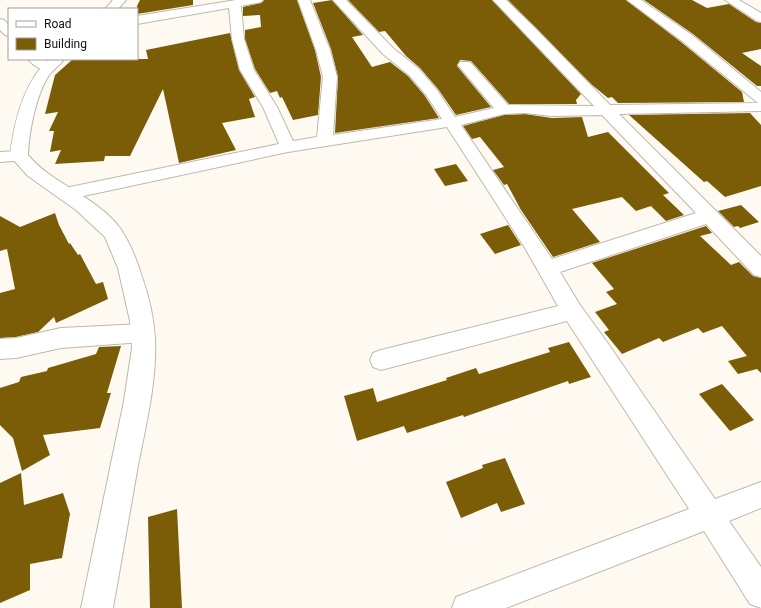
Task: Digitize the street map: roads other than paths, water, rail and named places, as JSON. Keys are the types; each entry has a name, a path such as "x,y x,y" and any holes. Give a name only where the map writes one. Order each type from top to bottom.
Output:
{"main road":[{"path":"112,8 120,0"},
{"path":"47,62 26,120 9,157 24,163 91,212 114,235 127,263 139,306 143,332 142,368 137,401 97,608"}],"street":[{"path":"138,20 257,0"},
{"path":"304,0 323,50 330,77 325,142"},
{"path":"339,0 373,34 388,52 414,72 432,92 548,268 572,311 761,593"},
{"path":"499,0 530,30 708,216 761,269"},
{"path":"632,0 687,38 761,99"},
{"path":"731,0 760,17"},
{"path":"236,4 238,38 247,70 270,107 288,147"},
{"path":"0,23 8,31"},
{"path":"465,66 504,110"},
{"path":"65,194 205,163 288,147 452,122 504,110 525,109 552,111 761,107"},
{"path":"548,268 708,216"},
{"path":"381,360 572,311"},
{"path":"0,349 16,348 61,338 143,332"},
{"path":"467,608 761,495"}]}
